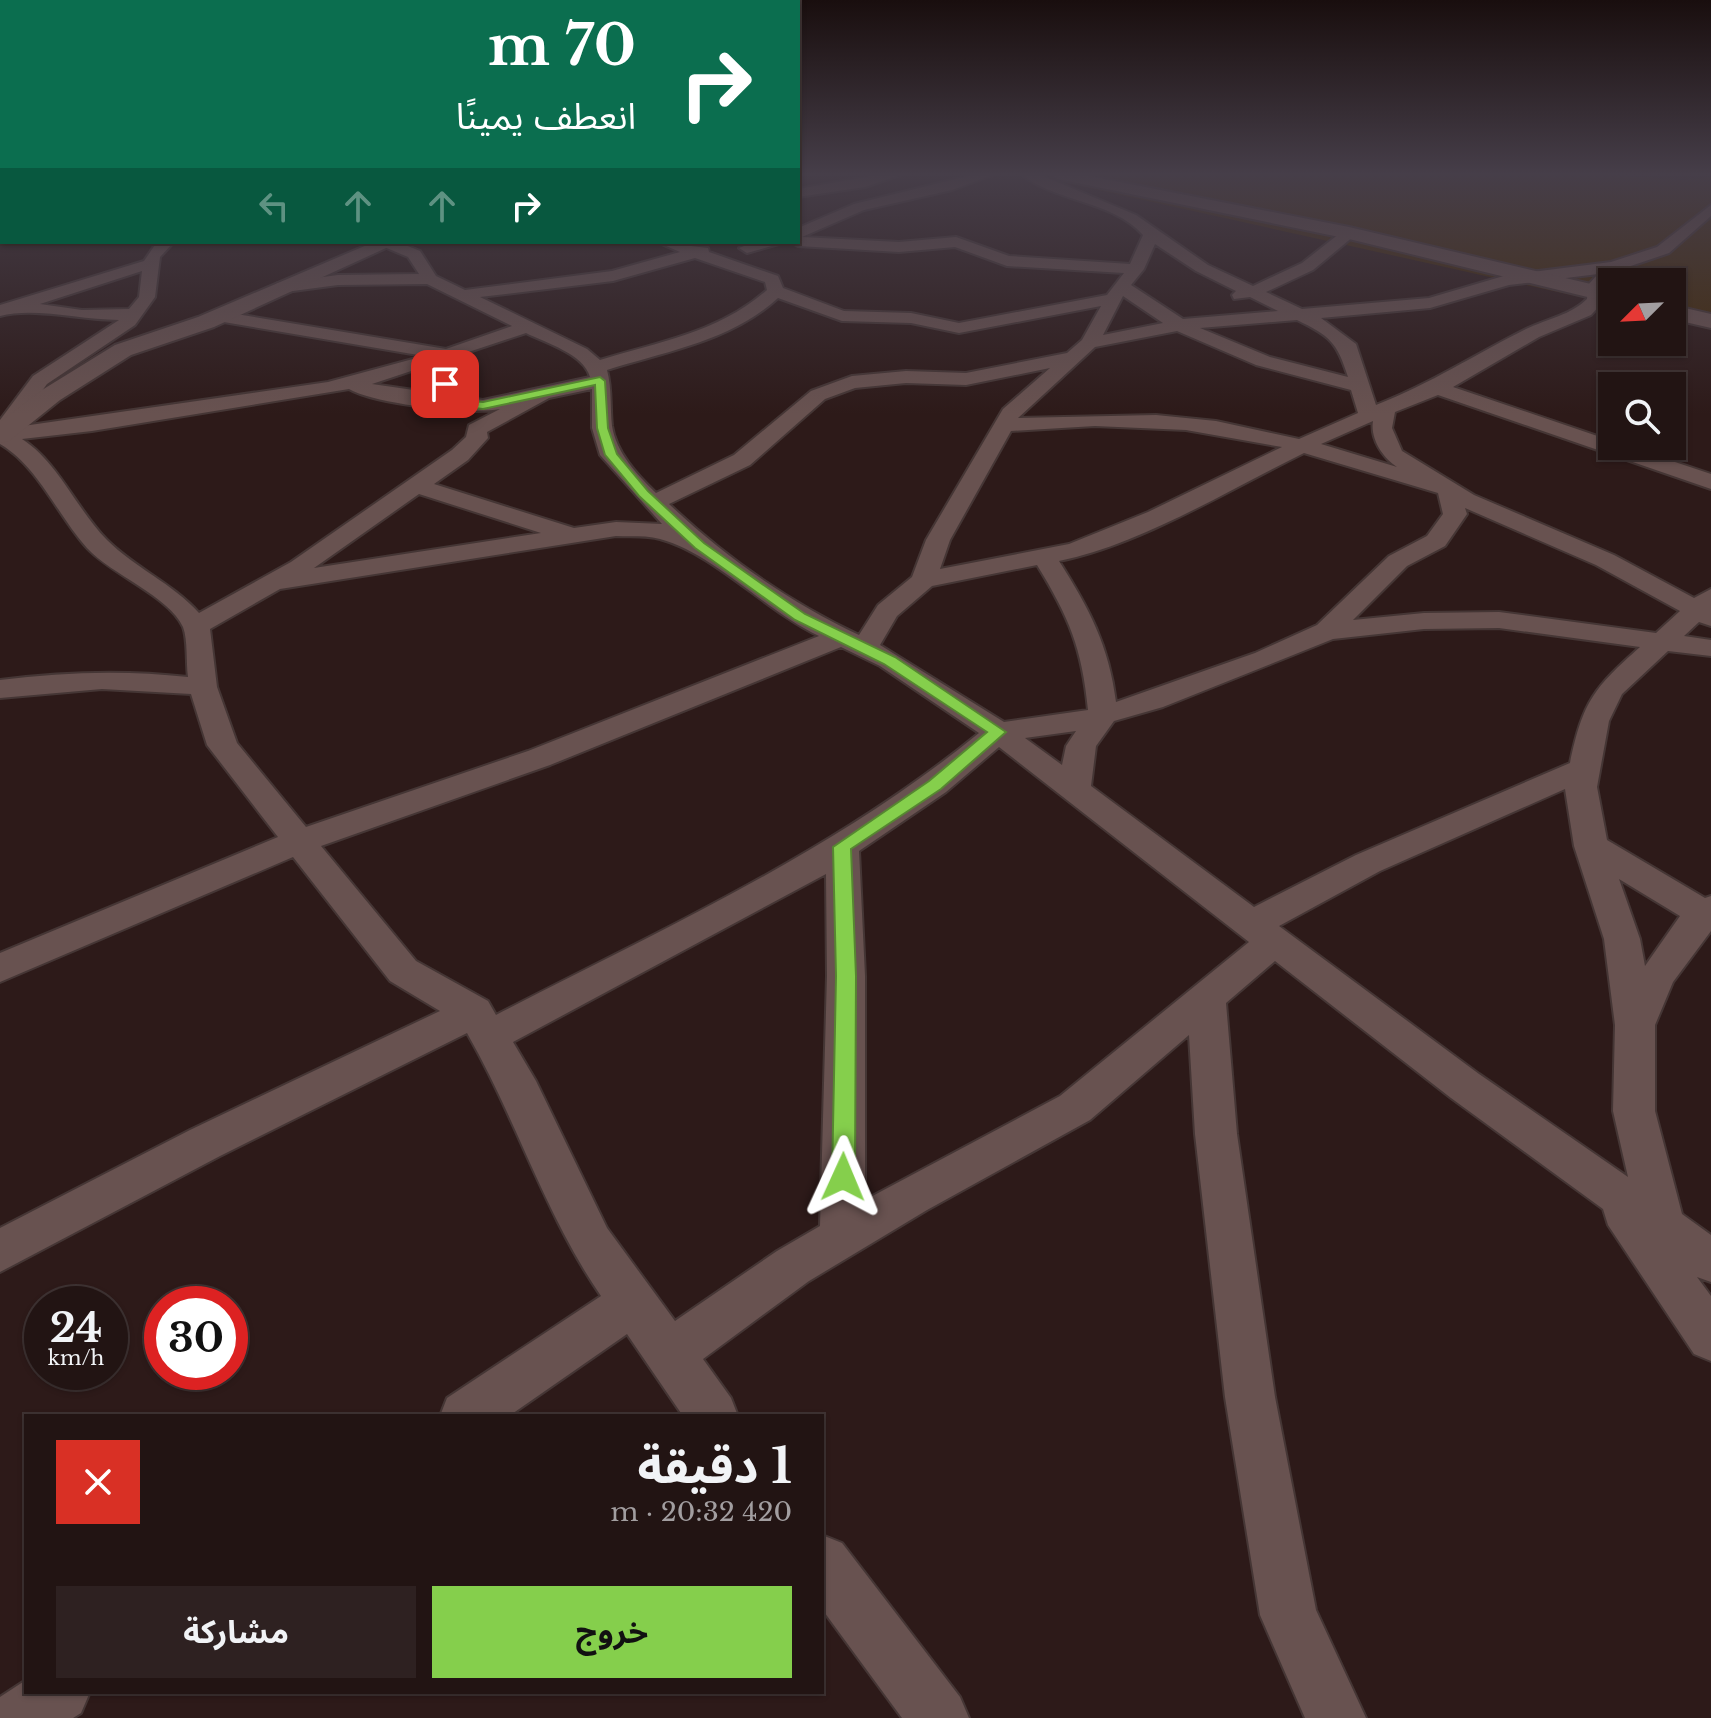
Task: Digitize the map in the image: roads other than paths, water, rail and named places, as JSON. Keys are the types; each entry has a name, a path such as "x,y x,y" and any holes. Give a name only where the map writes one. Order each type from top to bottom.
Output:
{"main road":[{"path":"1440,254 1598,293"},
{"path":"1686,315 1711,321"}],"street":[{"path":"0,435 40,380 134,314 147,297 154,254"},
{"path":"0,435 51,395 123,350 218,316 359,254"},
{"path":"414,254 430,279"},
{"path":"464,295 613,276 693,254"},
{"path":"701,254 772,279 776,291"},
{"path":"745,269 746,254"},
{"path":"989,254 1007,261 1136,269"},
{"path":"924,580 938,540 1003,425 1089,343 1143,254"},
{"path":"1181,254 1202,268 1302,314 1347,344 1359,386 1377,413 1393,455 1448,489 1707,608 1661,641 1609,690 1594,721 1581,787 1591,846 1622,939 1635,1025 1634,1111 1663,1230"},
{"path":"1089,343 1171,321 1213,302 1280,281 1319,260 1324,254"},
{"path":"1171,321 1430,303 1533,276 1613,267 1651,254"},
{"path":"0,311 152,263"},
{"path":"278,288 338,280 430,279 580,353 599,374 602,428 611,455 653,503 699,546 800,617 890,660 998,732 1262,934 1663,1230 1711,1261"},
{"path":"776,291 842,316 911,318 959,328 1054,325 1117,292"},
{"path":"476,429 541,395 699,337 762,306 776,291"},
{"path":"1117,292 1240,356 1359,386"},
{"path":"0,968 298,842 539,758 852,643 924,580 1076,550 1156,517 1302,446 1437,388 1533,333 1585,311 1598,298"},
{"path":"0,301 82,315 134,314"},
{"path":"218,316 442,368"},
{"path":"935,324 993,375 1030,396"},
{"path":"1036,366 1057,353 1054,325"},
{"path":"0,435 92,425 342,385 390,374 442,368 527,327"},
{"path":"653,503 742,460 818,395 852,382 906,377 966,379 1072,357"},
{"path":"196,626 276,582 460,455 477,438 476,429 442,368"},
{"path":"342,385 483,406 541,395"},
{"path":"1437,388 1711,482"},
{"path":"1003,425 1079,418 1136,419 1209,426 1302,446 1448,489"},
{"path":"0,435 19,446 96,543 123,568 170,597 196,626 203,687 222,745 403,971 481,1025 516,1081 591,1243 712,1414"},
{"path":"416,485 525,523 578,534"},
{"path":"1327,631 1398,561 1436,541 1455,514 1448,489"},
{"path":"276,582 616,529 662,531 699,546"},
{"path":"1044,557 1071,600 1097,660 1103,715 1081,746 1074,790"},
{"path":"0,1251 205,1143 481,1025 811,867 935,785 998,732 1068,724 1103,715 1223,675 1327,631 1424,621 1499,620 1711,648"},
{"path":"0,689 54,680 131,679 203,687"},
{"path":"669,1354 793,1266 1075,1108 1206,998 1262,934 1368,863 1585,768"},
{"path":"1591,846 1708,913 1657,977 1635,1025"},
{"path":"842,847 846,976 842,1237"},
{"path":"1206,998 1216,1134 1250,1397 1288,1615 1336,1718"},
{"path":"1610,1191 1711,1337"},
{"path":"1663,1230 1711,1242"},
{"path":"468,1414 632,1302"},
{"path":"824,1566 939,1718"},
{"path":"21,1718 57,1694"}]}
